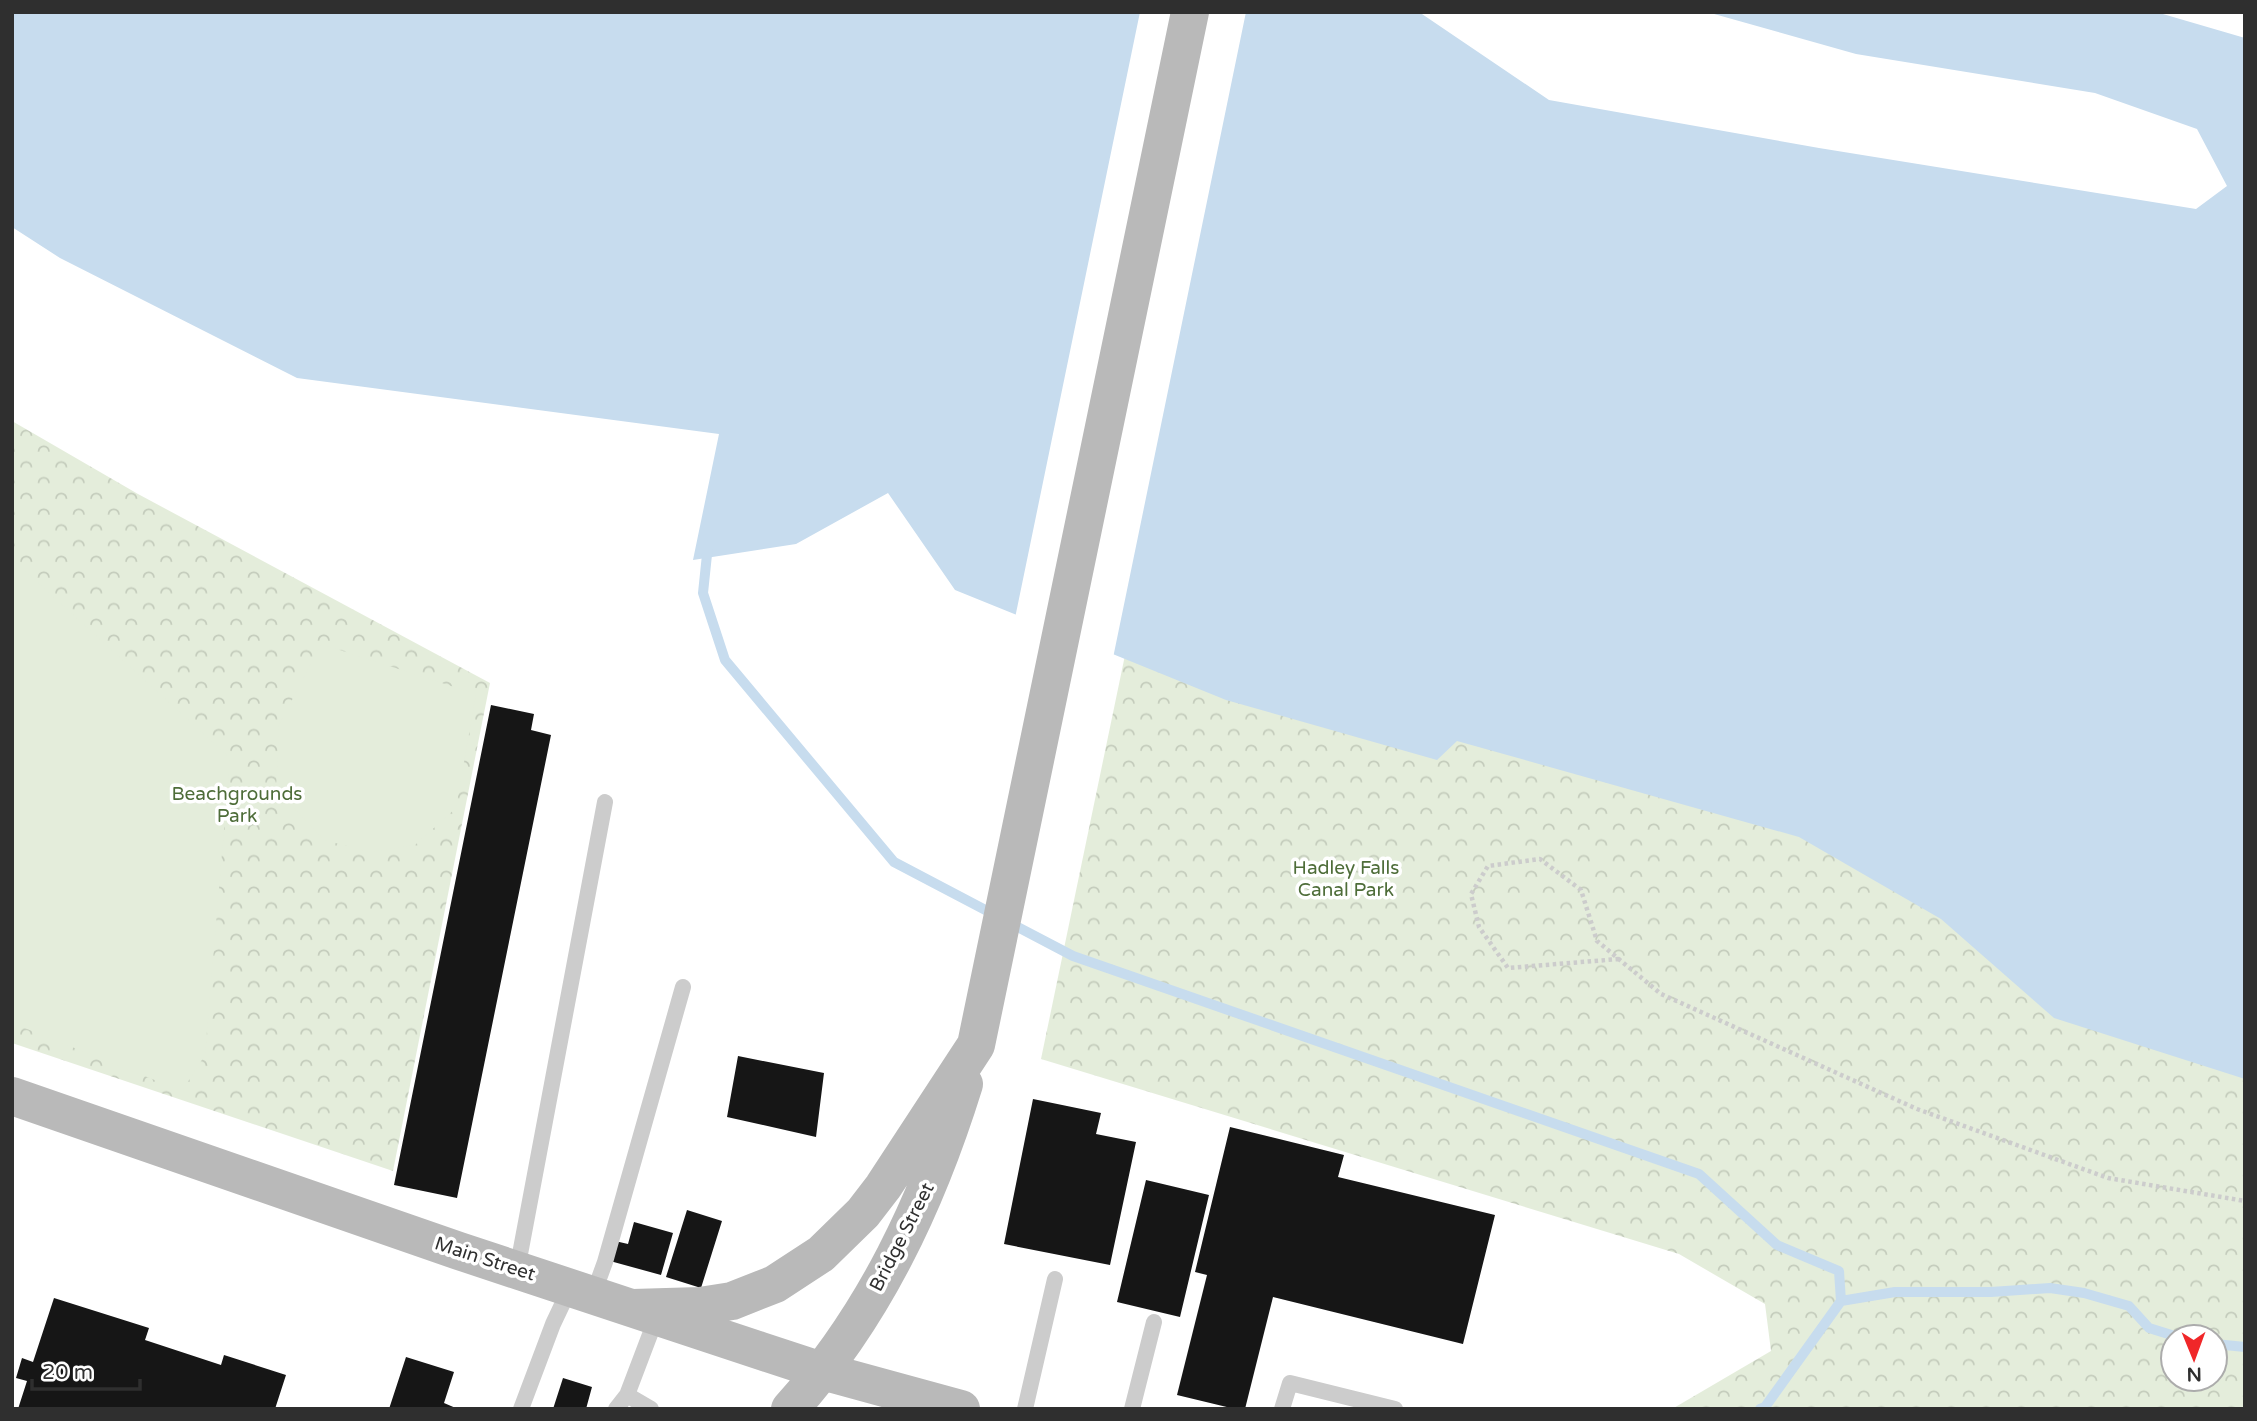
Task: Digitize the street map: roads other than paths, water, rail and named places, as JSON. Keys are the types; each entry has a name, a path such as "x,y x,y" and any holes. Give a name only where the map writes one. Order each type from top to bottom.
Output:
{"main road":[{"name":"Bridge Street","path":"790,1409 822,1371 873,1296 921,1205 947,1138 976,1045 1190,12"},
{"path":"645,1312 732,1301 775,1284 821,1254 863,1213 976,1045"},
{"name":"Main Street","path":"12,1096 517,1270 822,1371 961,1409"}],"lane":[{"path":"517,1270 605,802"},
{"path":"521,1409 553,1324 605,1262 683,987"},
{"path":"1025,1409 1055,1279"},
{"path":"616,1409 627,1395 645,1312"},
{"path":"1132,1409 1154,1322"},
{"path":"1282,1409 1290,1382 1395,1409"},
{"path":"627,1395 651,1409"}],"water":[{"path":"12,12 1206,12 1231,21 1240,12 1419,12 1549,100 1819,148 2196,209 2227,186 2197,129 2095,93 1856,54 1707,12 2156,12 2245,38 2245,1079 2054,1018 1941,919 1799,837 1457,741 1437,760 1226,700 955,590 888,493 796,544 693,560 719,434 297,378 60,258 12,227"}],"waterway":[{"path":"708,545 703,593 725,660 894,862 1073,956 1699,1174 1777,1245 1839,1271 1841,1301 1765,1407 1760,1409"},
{"path":"1841,1301 1895,1292 1991,1292 2050,1288 2084,1293 2129,1306 2149,1328 2159,1331"},
{"path":"2229,1345 2245,1347"}],"park label":[{"name":"Beachgrounds Park","path":"237,805"},
{"name":"Hadley Falls Canal Park","path":"1346,879"}]}
